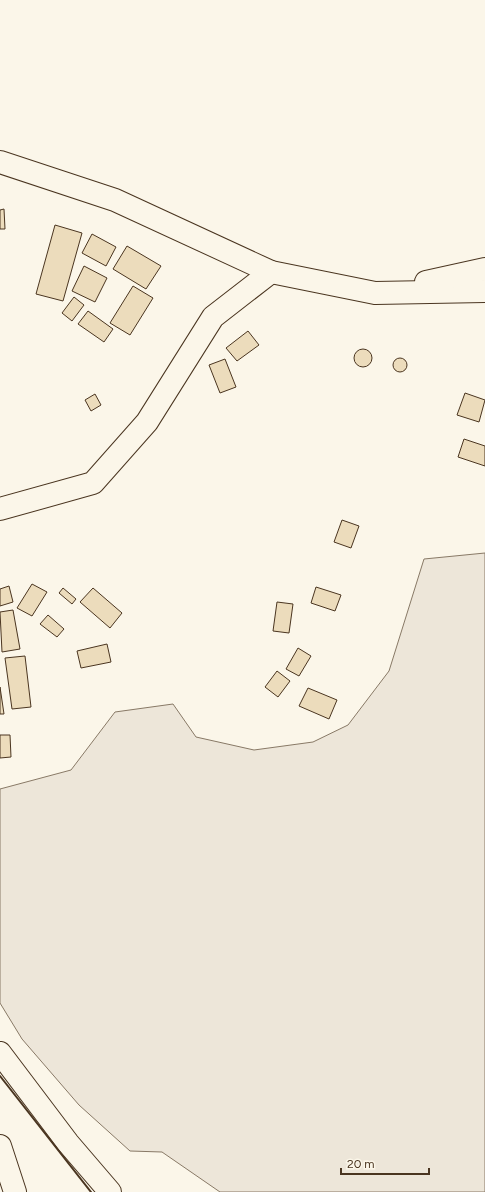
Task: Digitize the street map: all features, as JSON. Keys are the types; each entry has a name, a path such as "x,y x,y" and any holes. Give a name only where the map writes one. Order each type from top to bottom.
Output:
{"street":[{"path":"0,162 115,200 271,272 375,293 485,291"},
{"path":"375,293 485,269"},
{"path":"0,509 93,483 147,422 213,317 271,272"},
{"path":"0,1052 68,1143 110,1192"},
{"path":"0,1146 15,1192"}],"shaded area":[{"path":"485,553 485,1192 220,1192 162,1152 130,1151 79,1105 22,1039 0,1003 0,789 71,770 115,712 173,704 196,737 254,750 313,742 348,725 389,671 424,559"}],"building":[{"path":"4,209 5,229 0,229 0,210"},
{"path":"55,225 82,233 63,301 36,294"},
{"path":"92,234 116,247 106,266 82,253"},
{"path":"127,246 161,266 146,289 113,269"},
{"path":"84,266 107,278 95,302 72,291"},
{"path":"133,286 153,298 130,335 110,323"},
{"path":"74,297 84,305 72,321 62,313"},
{"path":"88,311 113,329 104,342 78,324"},
{"path":"248,331 259,345 237,361 226,348"},
{"path":"363,349 369,352 372,358 369,364 363,367 357,364 354,358 357,352"},
{"path":"400,358 405,360 407,365 405,370 400,372 395,370 393,365 395,360"},
{"path":"225,359 236,387 220,393 209,365"},
{"path":"465,393 485,400 479,422 457,415"},
{"path":"95,394 101,405 91,411 85,400"},
{"path":"464,439 485,446 485,466 458,457"},
{"path":"342,520 359,526 351,548 334,542"},
{"path":"32,584 47,592 32,616 17,608"},
{"path":"9,586 13,602 0,606 0,589"},
{"path":"316,587 341,595 335,611 311,603"},
{"path":"63,588 76,599 72,604 59,593"},
{"path":"93,588 122,613 110,628 80,602"},
{"path":"277,602 293,604 289,633 273,631"},
{"path":"13,610 20,649 2,652 0,612"},
{"path":"48,615 64,629 57,637 40,624"},
{"path":"107,644 111,662 81,668 77,651"},
{"path":"298,648 311,656 299,676 286,669"},
{"path":"25,656 31,707 12,709 5,658"},
{"path":"277,671 290,681 278,697 265,687"},
{"path":"0,687 4,714 0,714"},
{"path":"308,688 337,700 329,719 299,706"},
{"path":"0,735 10,735 11,757 0,758"}],"wall":[{"path":"0,1076 91,1192"}]}
